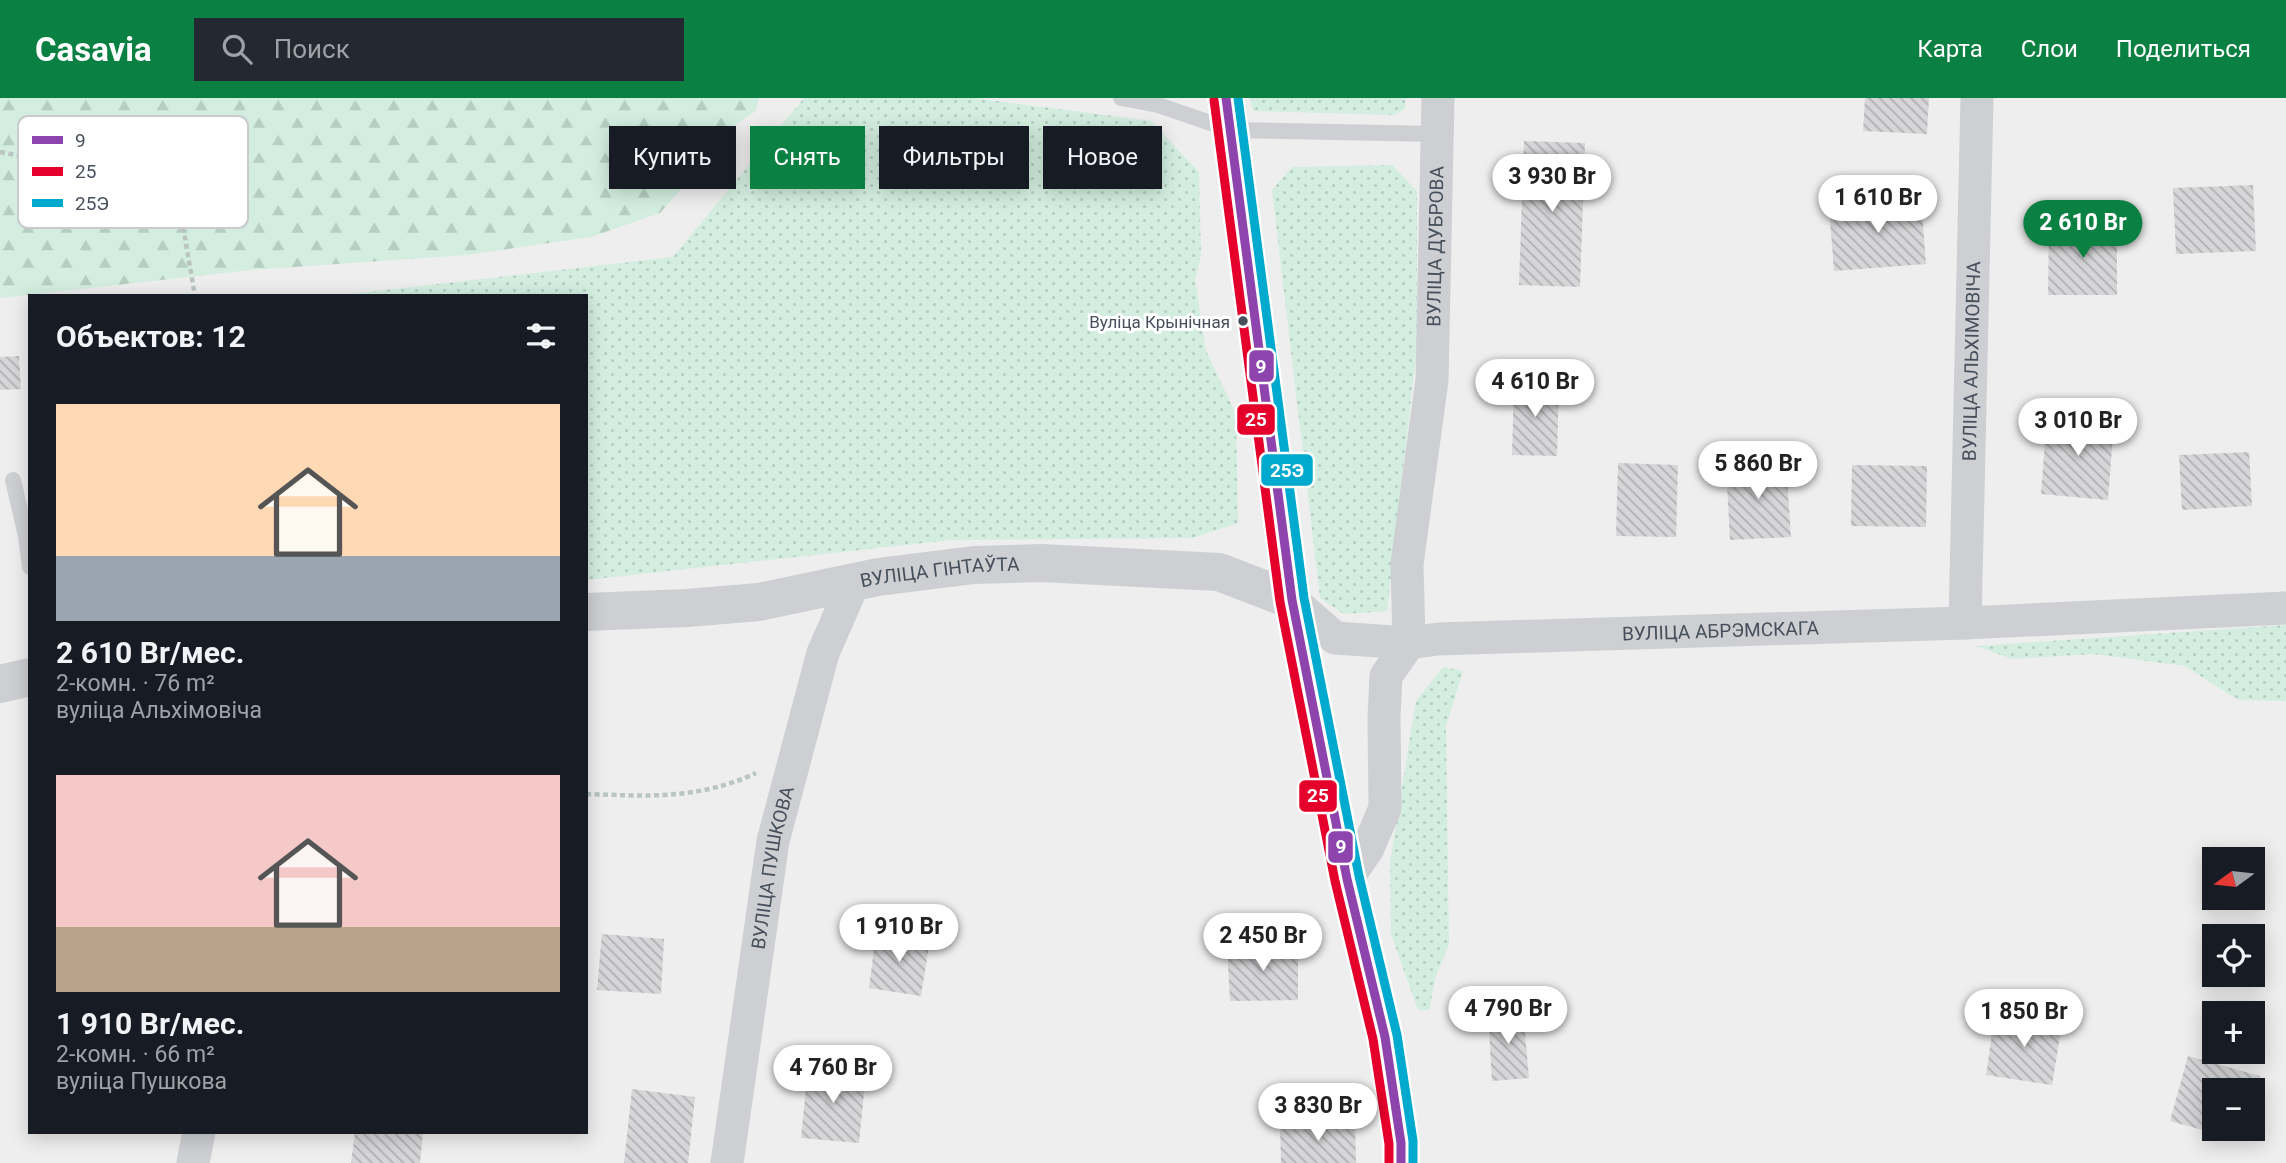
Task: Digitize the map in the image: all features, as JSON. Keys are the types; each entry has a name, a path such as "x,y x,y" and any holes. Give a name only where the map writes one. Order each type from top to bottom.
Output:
{"street":[{"name":"ВУЛІЦА ДУБРОВА","path":"1409,643 1407,564 1432,380 1438,98"},
{"name":"ВУЛІЦА АЛЬХІМОВІЧА","path":"1965,623 1977,98"},
{"path":"1228,114 1292,600 1347,879 1385,1037 1401,1143 1401,1163"},
{"name":"ВУЛІЦА ГІНТАЎТА","path":"588,612 687,608 760,601 854,582 974,565 1041,563 1219,572 1292,600"},
{"name":"ВУЛІЦА ПУШКОВА","path":"727,1163 773,841 823,653 854,582"},
{"name":"ВУЛІЦА АБРЭМСКАГА","path":"1292,600 1335,638 1409,643 1438,639 1965,623 2286,608"},
{"path":"1347,879 1368,848 1385,808 1386,676 1409,643"},
{"path":"0,684 28,677"},
{"path":"193,1163 198,1134"}],"lane":[{"path":"1121,98 1228,114 1437,134"},
{"path":"13,480 28,552"}],"path":[{"path":"0,152 18,155"},
{"path":"183,228 195,294"},
{"path":"588,794 694,794 737,782 794,754"}],"green space":[{"path":"0,98 759,98 756,111 734,126 609,126 609,189 681,189 660,213 591,237 467,255 251,270 0,298"},
{"path":"804,98 973,98 1151,121 1156,126 1043,126 1043,189 1162,189 1162,133 1199,172 1201,256 1195,279 1206,351 1236,414 1238,523 1192,538 951,540 588,580 588,294 350,294 673,257 729,189 736,189 736,181 750,164 750,189 865,189 865,126 781,126"},
{"path":"1250,98 1406,98 1405,109 1394,115 1253,111"},
{"path":"1392,165 1417,191 1417,348 1387,611 1344,614 1320,598 1272,190 1292,167"},
{"path":"2286,625 2286,701 2238,700 2185,666 2094,654 2012,659 1976,646"},
{"path":"1443,667 1463,671 1446,726 1449,945 1436,975 1429,1010 1418,1010 1391,934 1390,862 1416,701"}],"building":[{"path":"1865,98 1929,98 1927,134 1863,131"},
{"path":"1524,141 1585,143 1580,287 1519,285"},
{"path":"2253,185 2256,251 2176,254 2173,188"},
{"path":"1921,199 1926,264 1834,271 1829,206"},
{"path":"2049,225 2117,225 2117,295 2048,295"},
{"path":"19,356 21,389 0,390 0,357"},
{"path":"1514,383 1559,384 1557,456 1512,455"},
{"path":"2047,416 2114,422 2108,500 2041,494"},
{"path":"2249,452 2252,506 2182,510 2179,455"},
{"path":"1786,462 1791,537 1730,540 1726,466"},
{"path":"1618,463 1678,465 1676,537 1616,536"},
{"path":"1852,465 1927,466 1926,527 1851,526"},
{"path":"876,933 930,940 921,996 869,988"},
{"path":"602,934 664,939 661,994 597,990"},
{"path":"1298,944 1298,1000 1230,1001 1227,947"},
{"path":"1523,1010 1529,1078 1492,1081 1488,1012"},
{"path":"1995,1014 2062,1024 2052,1085 1986,1075"},
{"path":"2188,1056 2202,1060 2202,1064 2217,1064 2260,1076 2202,1078 2202,1130 2170,1121"},
{"path":"808,1068 866,1073 859,1143 801,1138"},
{"path":"632,1089 695,1097 688,1163 624,1163"},
{"path":"1355,1123 1356,1163 1281,1163 1280,1125"},
{"path":"355,1134 423,1134 420,1163 351,1163"}],"transit line":[{"name":"9","path":"1226,98 1292,600 1347,879 1385,1037 1401,1143 1401,1163"},
{"name":"25Э","path":"1238,98 1304,598 1359,876 1397,1035 1413,1141 1413,1163"},
{"name":"25","path":"1214,100 1280,602 1335,881 1373,1039 1389,1144 1389,1163"}],"place":[{"name":"Вуліца Крынічная","path":"1243,321"}]}
